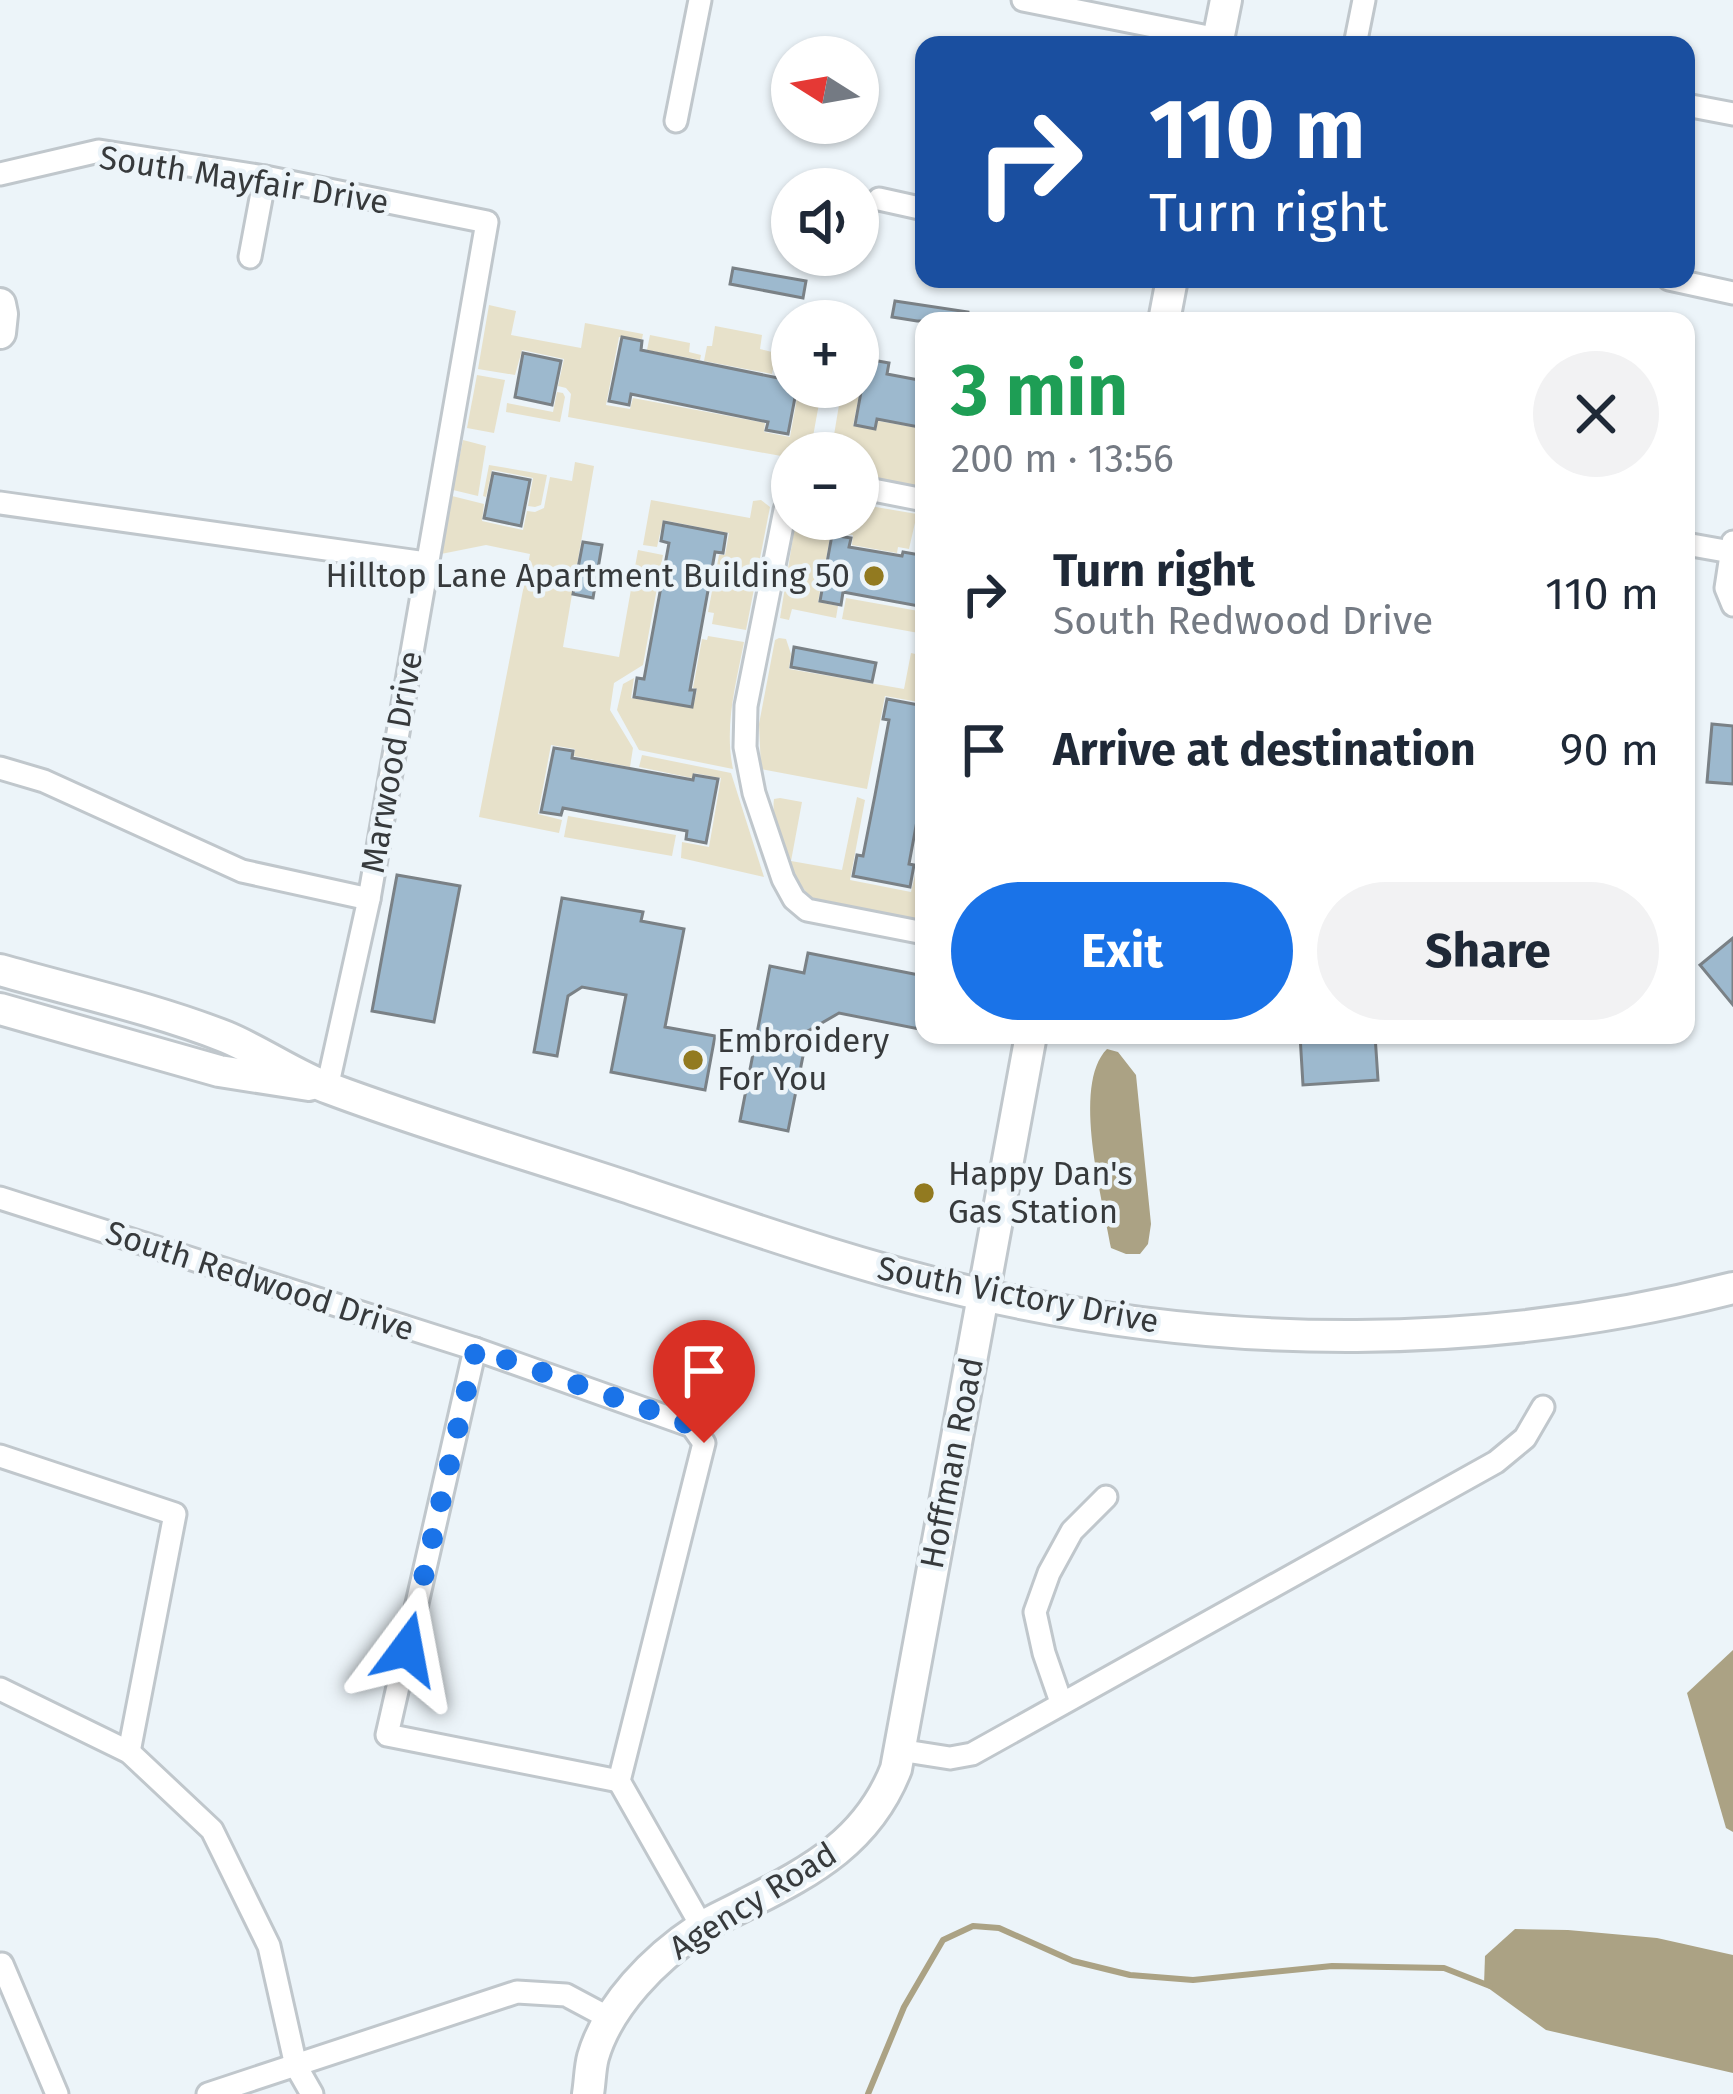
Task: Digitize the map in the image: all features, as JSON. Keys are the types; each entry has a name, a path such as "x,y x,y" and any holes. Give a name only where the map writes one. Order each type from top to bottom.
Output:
{"main road":[{"path":"1219,36 1226,0"},
{"path":"0,304 0,333"},
{"name":"South Victory Drive","path":"0,970 224,1036 326,1088 861,1263 984,1295 1200,1329 1374,1336 1567,1321 1733,1288"},
{"name":"South Victory Drive","path":"0,1009 219,1071 326,1088"},
{"name":"Hoffman Road","path":"898,1750 1029,1044"},
{"name":"Agency Road","path":"588,2094 593,2056 611,2019 638,1982 702,1927 827,1860 854,1837 888,1789 898,1750"}],"street":[{"path":"676,121 700,0"},
{"path":"1023,0 1190,36"},
{"path":"1362,36 1364,0"},
{"path":"1695,107 1733,115"},
{"name":"South Mayfair Drive","path":"0,174 99,151 265,177 488,222"},
{"path":"250,257 265,177"},
{"path":"879,199 915,207"},
{"name":"Marwood Drive","path":"326,1088 369,899 488,222"},
{"path":"1695,285 1733,293"},
{"path":"879,491 915,498"},
{"path":"0,502 426,562"},
{"path":"779,540 746,706 745,747 754,793 783,879 807,910 915,931"},
{"path":"1695,545 1732,547 1726,587 1733,605"},
{"path":"0,769 44,781 242,871 369,899"},
{"name":"South Redwood Drive","path":"0,1198 476,1349 692,1426 704,1443 619,1781"},
{"path":"476,1349 387,1735 619,1781 702,1927"},
{"path":"898,1750 950,1758 972,1754 1496,1462 1525,1438 1543,1407"},
{"path":"0,1456 175,1514 129,1752"},
{"path":"1061,1702 1035,1612 1049,1573 1072,1532 1106,1497"},
{"path":"0,1688 129,1752 212,1830 269,1946 296,2066 312,2094"},
{"path":"2,1964 57,2094"},
{"path":"208,2094 517,1992 566,1995 611,2019"}],"shaded area":[{"path":"489,305 516,311 511,335 581,348 585,323 643,334 642,339 619,337 606,405 630,409 633,398 765,423 764,432 771,433 771,454 568,417 571,394 558,386 564,359 522,350 515,375 478,369"},
{"path":"715,326 762,335 760,349 771,352 771,374 704,361 707,346 712,346"},
{"path":"650,335 690,343 689,352 701,355 700,360 647,350"},
{"path":"477,375 505,380 494,433 467,428"},
{"path":"557,392 565,397 560,422 506,412 507,403 553,412"},
{"path":"795,408 818,408 814,432 791,432"},
{"path":"838,408 856,408 853,426 876,430 878,421 915,427 915,486 879,480 879,432 834,432"},
{"path":"463,440 486,446 478,496 453,490"},
{"path":"575,462 594,466 563,647 619,657 638,550 663,555 643,665 614,683 610,710 633,748 630,767 574,756 575,749 551,745 538,814 562,820 559,833 479,817 530,554 486,545 441,554 452,496 484,504 482,521 523,530 527,511 544,508 550,477 572,481"},
{"path":"489,465 547,475 541,505 528,506 533,478 492,470 483,496"},
{"path":"651,500 750,518 753,501 761,500 770,507 746,630 712,624 714,613 708,612 719,555 725,555 729,533 663,520 657,547 643,545"},
{"path":"879,508 915,514 909,549 898,547 897,553 852,545 852,540 879,540"},
{"path":"793,540 830,540 818,602 838,606 836,618 792,609 789,620 780,618"},
{"path":"846,598 915,610 915,632 842,619"},
{"path":"702,639 744,642 730,721 733,769 639,750 617,710 623,684 634,678 631,698 693,708"},
{"path":"786,639 789,669 904,689 911,653 915,654 915,701 885,696 867,789 761,769 759,724 775,640"},
{"path":"642,755 731,773 764,877 681,858 682,842 709,847 721,778 694,773 692,778 639,767"},
{"path":"857,797 865,800 850,880 911,892 915,875 915,921 819,902 810,896 786,856 774,799 802,802 791,861 842,870"},
{"path":"568,816 676,835 672,856 564,837"},
{"path":"1107,1049 1118,1052 1136,1075 1151,1224 1148,1244 1140,1254 1111,1248 1092,1144 1091,1089"},
{"path":"1733,1650 1733,1832 1726,1828 1687,1693"},
{"path":"1515,1929 1657,1938 1733,1955 1733,2073 1546,2030 1484,1985 1485,1956"}],"building":[{"path":"733,268 806,281 803,298 730,284"},
{"path":"895,301 968,312 915,312 915,321 892,317"},
{"path":"622,337 642,341 641,350 771,377 771,408 793,408 788,432 777,432 766,430 768,422 631,394 629,405 609,401"},
{"path":"523,353 561,361 552,405 515,397"},
{"path":"879,361 889,363 887,374 915,379 915,426 877,419 875,429 855,425 858,408 879,408"},
{"path":"493,473 530,480 521,526 484,518"},
{"path":"664,522 726,534 723,553 715,552 690,690 695,690 692,707 634,697 637,678 644,679 669,543 661,541"},
{"name":"Hilltop Lane Apartment Building 50","path":"831,540 851,540 849,547 902,556 903,552 915,554 915,605 843,592 841,605 820,601"},
{"path":"583,542 602,545 593,598 573,594"},
{"path":"794,647 876,663 872,682 791,667"},
{"path":"887,699 915,704 910,887 853,876 857,855 863,856 875,795 889,720 883,719"},
{"path":"1712,724 1733,726 1733,784 1707,782"},
{"path":"554,748 573,751 572,758 693,780 694,775 718,779 706,843 686,839 687,831 563,808 561,815 541,812"},
{"path":"397,875 460,886 434,1022 372,1011"},
{"path":"562,898 643,912 641,921 684,929 665,1027 715,1036 705,1090 611,1072 626,995 582,987 568,996 557,1056 534,1052"},
{"path":"1733,938 1733,1005 1700,965"},
{"path":"808,953 915,974 915,1028 839,1013 808,1031 788,1131 740,1121 770,966 804,973"},
{"path":"1301,1044 1376,1044 1378,1080 1303,1085"}],"waterway":[{"path":"868,2094 904,2007 943,1940 973,1926 999,1928 1073,1961 1130,1975 1193,1980 1332,1966 1444,1968 1490,1986"}],"place":[{"name":"Hilltop Lane Apartment Building 50","path":"874,576"},
{"name":"Embroidery For You","path":"693,1060"},
{"name":"Happy Dan's Gas Station","path":"924,1193"}],"route":[{"path":"407,1649 476,1349 673,1418 692,1426 704,1443"}]}
